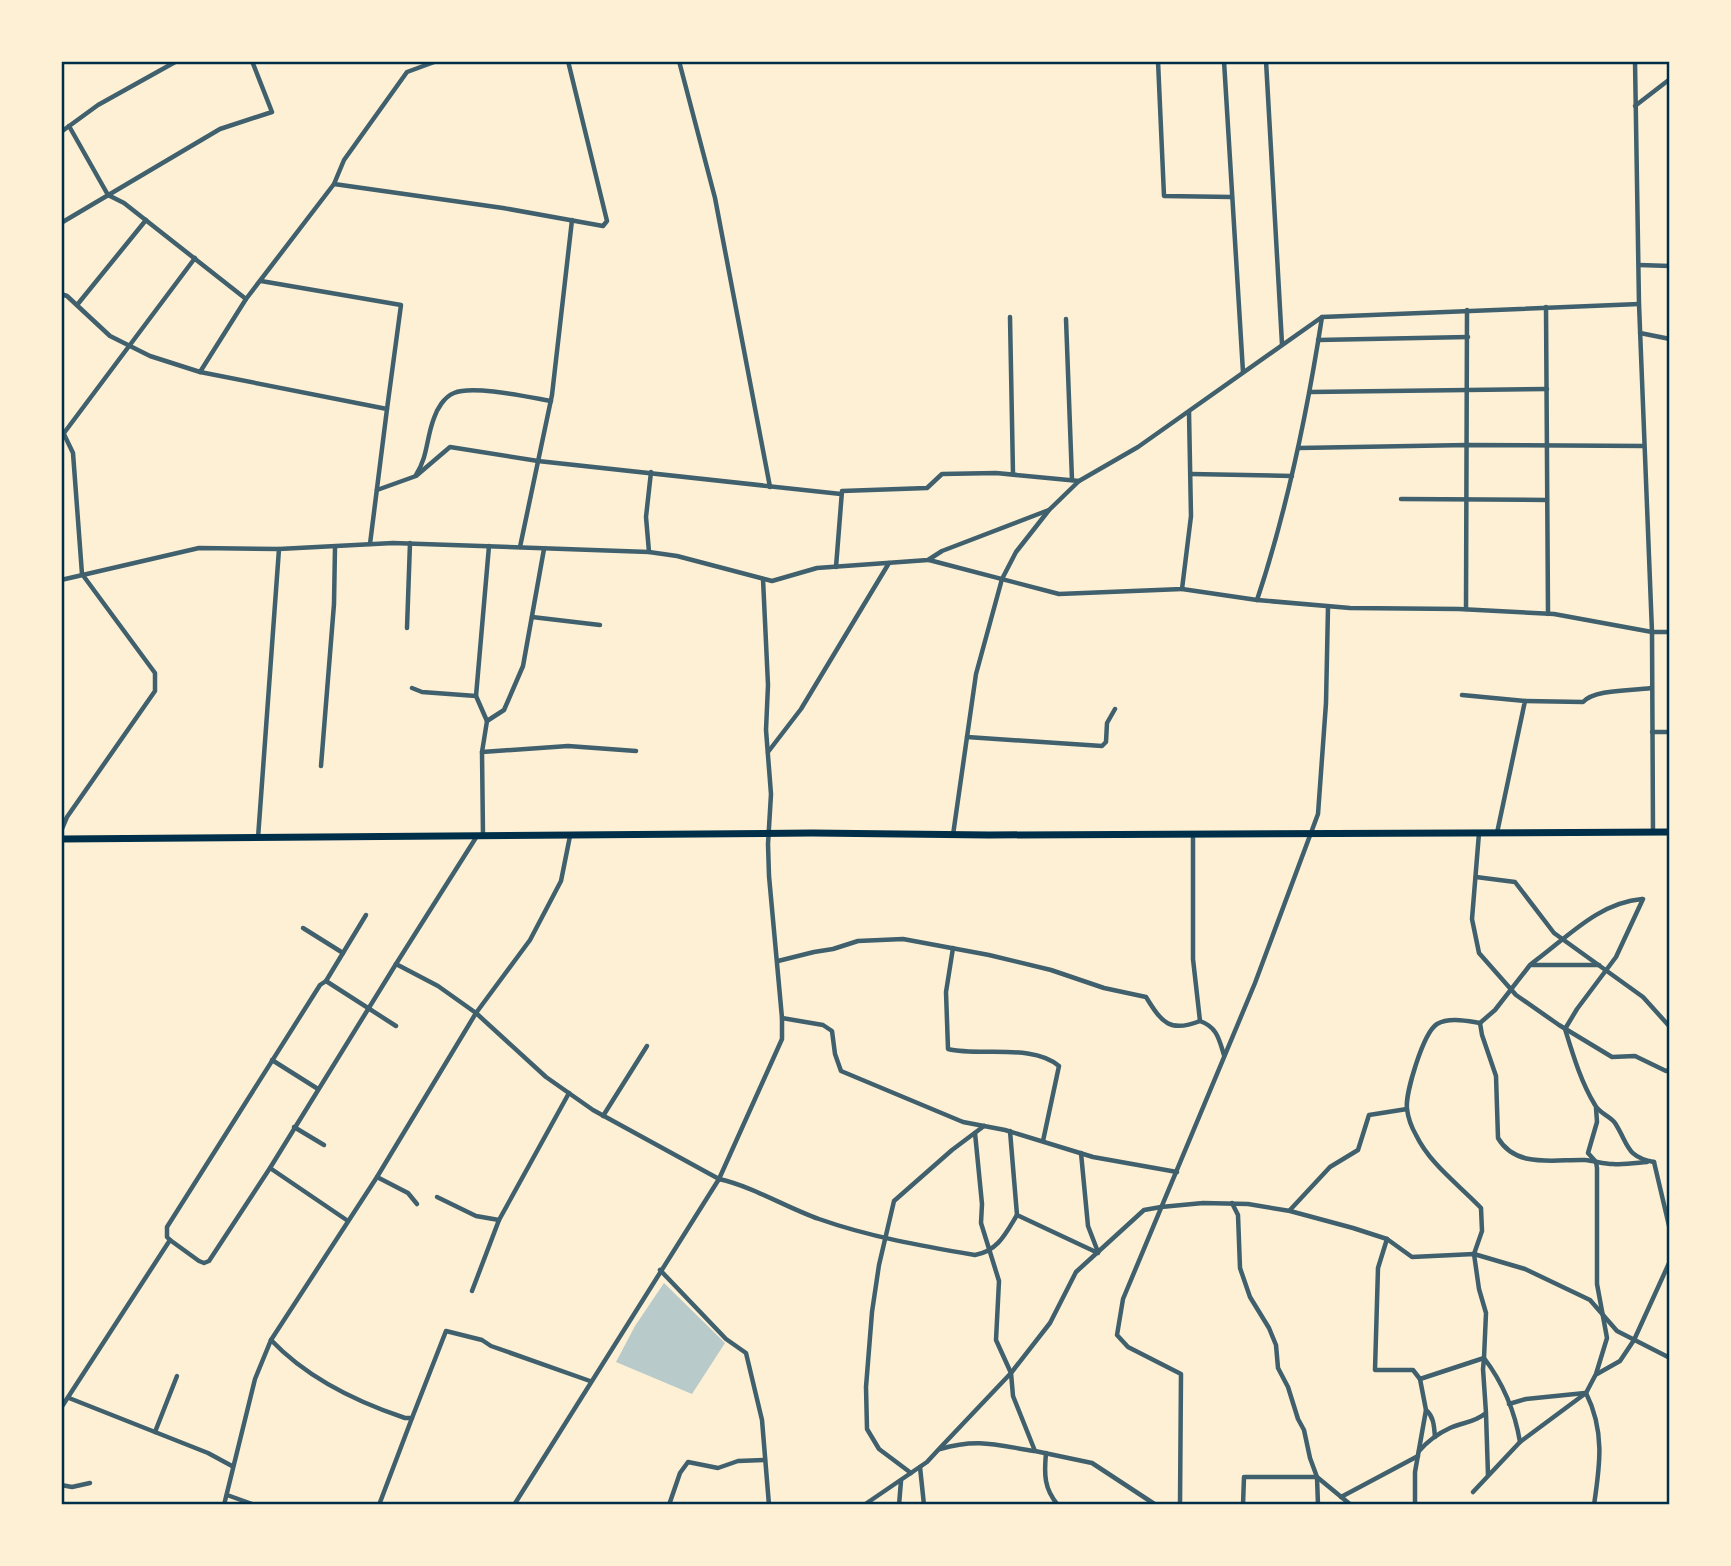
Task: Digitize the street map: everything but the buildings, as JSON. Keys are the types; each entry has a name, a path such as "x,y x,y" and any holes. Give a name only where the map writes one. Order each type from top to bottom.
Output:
{"main road":[{"path":"61,839 1670,832"}],"street":[{"path":"61,132 98,105 177,61"},
{"path":"61,223 220,129 272,112 253,61"},
{"path":"200,372 246,299 334,184 344,160 407,72 437,61"},
{"path":"334,184 503,208 603,226 607,221 568,61"},
{"path":"679,61 715,198 769,487"},
{"path":"1158,61 1164,197 1232,197"},
{"path":"1224,61 1243,373"},
{"path":"1266,61 1282,345"},
{"path":"1634,61 1639,304 1652,632 1653,832"},
{"path":"1635,106 1670,79"},
{"path":"69,126 108,195 124,202 246,299"},
{"path":"77,305 146,220"},
{"path":"520,548 551,401 572,220"},
{"path":"61,831 67,817 155,691 155,673 82,574 73,453 63,431 195,258"},
{"path":"1639,265 1670,266"},
{"path":"261,281 401,305 370,544"},
{"path":"61,294 110,336 150,356 200,372 387,409"},
{"path":"953,835 976,674 1002,579 1016,552 1075,481 1138,447 1322,317 1639,304"},
{"path":"1546,307 1548,614"},
{"path":"1466,610 1467,310"},
{"path":"1010,317 1013,474"},
{"path":"1257,600 1272,557 1299,447 1322,317"},
{"path":"1066,319 1075,481"},
{"path":"1640,333 1670,338"},
{"path":"1318,341 1468,337"},
{"path":"1310,392 1547,389"},
{"path":"416,476 425,461 433,419 440,405 451,394 465,390 551,401"},
{"path":"1182,589 1191,516 1189,411"},
{"path":"1299,447 1644,446"},
{"path":"377,491 416,476 450,447 538,461 841,494 842,491 927,488 942,474 1013,474 1075,481"},
{"path":"649,552 646,517 651,472"},
{"path":"1191,474 1292,476"},
{"path":"836,567 841,494"},
{"path":"1401,499 1547,500"},
{"path":"928,560 942,551 1049,510"},
{"path":"61,580 199,548 279,549 410,543 649,552 677,556 772,582 817,568 928,560 975,570 1059,594 1182,589 1328,607 1548,614 1652,632 1670,632"},
{"path":"407,628 410,543"},
{"path":"366,915 167,1227 167,1237 199,1262 204,1264 209,1261 270,1168 368,1007 480,836 482,752 487,721 476,696 489,546"},
{"path":"321,766 334,604 335,547"},
{"path":"487,721 504,710 523,666 544,548"},
{"path":"258,838 279,549"},
{"path":"768,752 800,709 890,562"},
{"path":"514,1505 719,1179 779,1049 782,1018 769,876 771,794 766,730 768,685 763,579"},
{"path":"1180,1505 1181,1374 1128,1347 1117,1335 1123,1299 1255,983 1318,814 1326,703 1328,607"},
{"path":"532,617 600,625"},
{"path":"412,688 422,692 476,696"},
{"path":"1461,695 1568,704 1583,702 1589,696 1604,692 1651,688"},
{"path":"1497,832 1525,701"},
{"path":"967,737 1016,738 1065,745 1102,746 1106,742 1107,723 1115,709"},
{"path":"1652,732 1670,732"},
{"path":"482,752 568,746 636,751"},
{"path":"1479,833 1472,919 1479,953 1511,989 1565,1029 1612,1056 1636,1056 1665,1071 1670,1070"},
{"path":"1193,834 1193,959 1200,1021"},
{"path":"224,1505 255,1379 271,1340 377,1177 476,1013 530,940 561,881 570,836"},
{"path":"1476,877 1515,882 1554,933 1643,997 1670,1027"},
{"path":"1473,1492 1520,1442 1586,1393 1597,1374 1607,1338 1597,1284 1596,1162 1588,1153 1597,1122 1596,1108 1576,1064 1565,1029 1616,957 1643,899 1624,901 1605,908 1586,921 1530,965 1495,1010 1480,1023 1448,1021 1437,1024 1426,1036 1417,1059 1407,1109 1414,1132 1428,1156 1481,1208 1482,1231 1474,1254 1486,1313 1483,1369 1488,1476"},
{"path":"303,928 343,953"},
{"path":"778,961 858,941 903,939 1051,970 1104,988 1146,997 1161,1018 1171,1025 1186,1027 1200,1021"},
{"path":"953,948 946,992 948,1049 1016,1051 1054,1061 1059,1066 1043,1141"},
{"path":"396,964 438,986 476,1013 546,1077 603,1116 719,1179 739,1184 816,1218 884,1240 975,1255 990,1250 1002,1241 1017,1215 1010,1132"},
{"path":"1530,965 1599,965"},
{"path":"326,981 396,1026"},
{"path":"782,1018 824,1025 832,1031 835,1055 841,1071 963,1122 1010,1132 1081,1153 1177,1172"},
{"path":"1200,1021 1215,1029 1224,1055"},
{"path":"1480,1023 1496,1076 1498,1138 1503,1147 1521,1157 1543,1162 1654,1162"},
{"path":"603,1116 647,1045"},
{"path":"272,1060 318,1089"},
{"path":"472,1292 499,1220 569,1093"},
{"path":"1596,1108 1613,1120 1631,1154 1654,1162"},
{"path":"1290,1210 1330,1167 1358,1150 1369,1115 1407,1109"},
{"path":"911,1473 879,1449 866,1429 866,1387 872,1312 884,1240 894,1201 951,1150 984,1126"},
{"path":"295,1127 324,1145"},
{"path":"975,1133 982,1204 981,1223 999,1281 996,1340 1011,1373 1013,1396 1035,1451"},
{"path":"1081,1153 1088,1226 1098,1253"},
{"path":"1654,1162 1670,1230"},
{"path":"270,1168 348,1221"},
{"path":"377,1177 408,1193 417,1204"},
{"path":"437,1197 476,1216 499,1220"},
{"path":"863,1505 911,1473 939,1449 1011,1373 1050,1323 1076,1272 1144,1210 1203,1203 1232,1203 1290,1210 1387,1239 1412,1257 1474,1254 1525,1269 1590,1300 1617,1331 1670,1358"},
{"path":"1232,1203 1238,1215 1240,1268 1250,1297 1276,1345 1278,1368 1289,1387 1317,1477 1318,1505"},
{"path":"1017,1215 1098,1253"},
{"path":"1387,1239 1378,1268 1375,1370 1413,1370 1420,1379 1426,1410 1415,1472 1415,1505"},
{"path":"61,1408 170,1240"},
{"path":"1597,1374 1620,1361 1634,1340 1670,1261"},
{"path":"660,1270 726,1339 746,1353 762,1420 769,1505"},
{"path":"379,1505 446,1331 482,1340 491,1346 590,1381"},
{"path":"271,1340 286,1356 326,1383 384,1411 412,1418"},
{"path":"1420,1379 1485,1359"},
{"path":"1485,1359 1499,1378 1520,1442"},
{"path":"155,1432 177,1376"},
{"path":"1509,1404 1526,1399 1586,1393"},
{"path":"1586,1393 1593,1407 1601,1459 1594,1505"},
{"path":"69,1398 208,1453 232,1466"},
{"path":"1426,1410 1434,1423 1435,1437"},
{"path":"1341,1497 1418,1454 1435,1437 1448,1429 1478,1420 1486,1413"},
{"path":"1434,1423 1448,1429"},
{"path":"939,1449 964,1442 983,1442 1092,1463 1156,1505"},
{"path":"1046,1454 1044,1475 1048,1493 1058,1505"},
{"path":"669,1505 680,1473 688,1462 718,1468 738,1461 765,1460"},
{"path":"920,1466 924,1505"},
{"path":"1243,1505 1244,1477 1317,1477 1351,1505"},
{"path":"899,1505 901,1480"},
{"path":"61,1485 72,1487 90,1483"},
{"path":"227,1495 255,1505"}],"shaded area":[{"path":"664,1283 725,1343 692,1394 616,1362 635,1326"}]}
